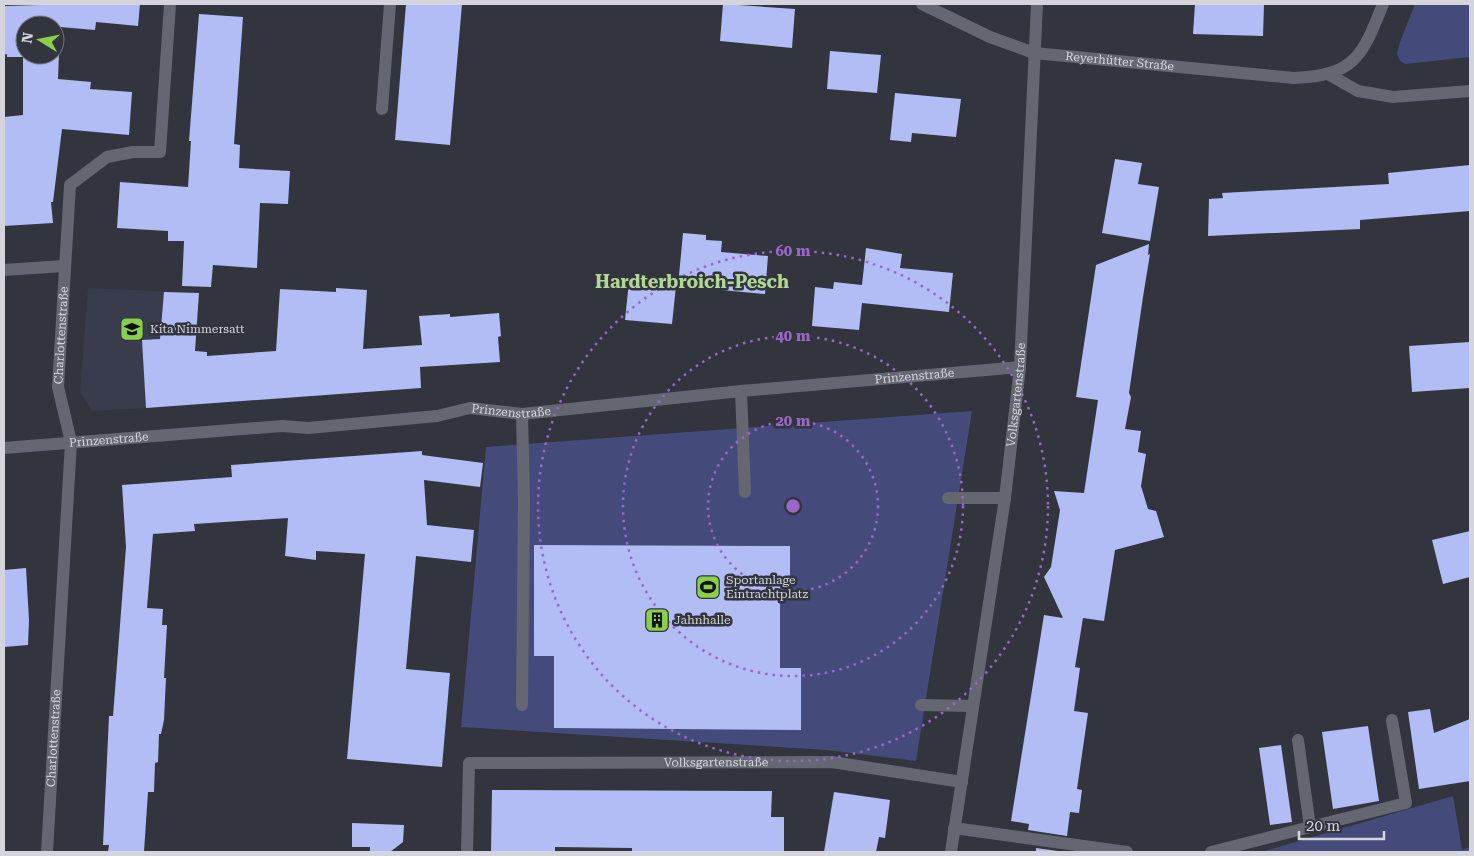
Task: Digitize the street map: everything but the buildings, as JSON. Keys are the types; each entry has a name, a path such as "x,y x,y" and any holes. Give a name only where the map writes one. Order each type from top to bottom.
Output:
{"street":[{"name":"Charlottenstraße","path":"47,852 71,442 58,386 70,185 107,157 133,152 160,152 170,4"},
{"path":"382,109 390,4"},
{"name":"Reyerhütter Straße","path":"922,4 990,37 1034,53 1294,78 1328,74 1349,66 1365,48 1383,4"},
{"name":"Volksgartenstraße","path":"951,852 1006,498 1020,367 1037,4"},
{"path":"1328,74 1358,91 1394,97 1470,90"},
{"path":"4,270 64,266"},
{"name":"Prinzenstraße","path":"4,448 282,426 308,428 437,416 470,408 522,414 741,391 1020,367"},
{"path":"741,391 745,492"},
{"path":"522,414 524,499 522,705"},
{"path":"948,498 1006,498"},
{"path":"921,704 973,706"},
{"path":"1211,852 1406,803 1392,720"},
{"path":"1298,740 1310,827"},
{"name":"Volksgartenstraße","path":"468,852 469,763 832,762 962,782"},
{"path":"954,828 1127,852"}],"shaded area":[{"path":"1415,4 1470,4 1470,57 1405,64 1400,61 1397,54 1400,42"},
{"name":"Kita Nimmersatt","path":"88,288 181,292 176,365 146,408 92,411 80,392"},
{"name":"Sportanlage Eintrachtplatz","path":"972,411 916,761 827,750 461,727 486,447"},
{"path":"1453,796 1462,850 1470,847 1470,852 1261,852"}],"place":[{"name":"Kita Nimmersatt","path":"132,329"},
{"name":"Sportanlage Eintrachtplatz","path":"708,587"},
{"name":"Jahnhalle","path":"657,620"}],"district":[{"name":"Hardterbroich-Pesch","path":"692,281"}]}
